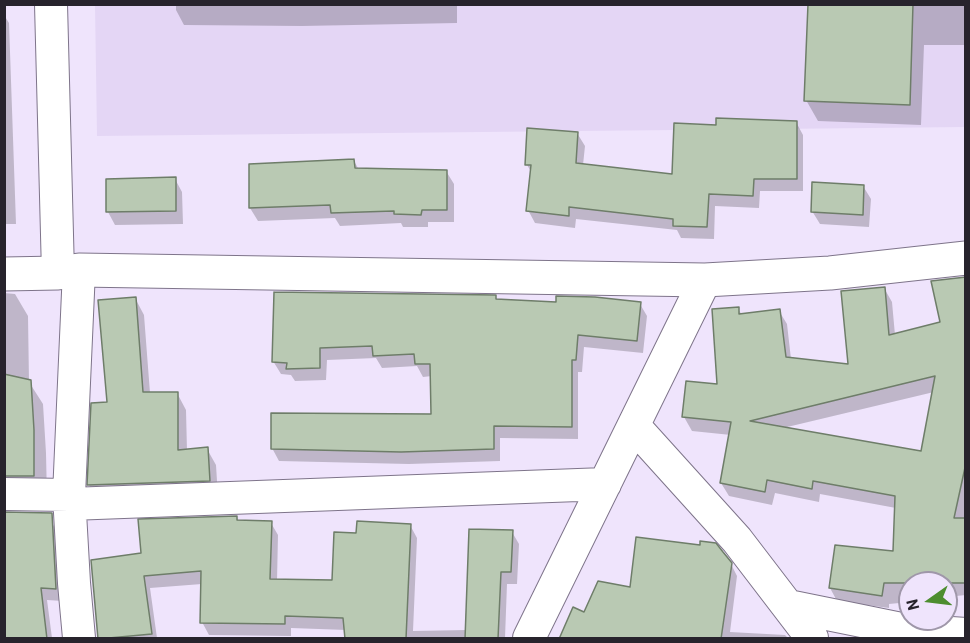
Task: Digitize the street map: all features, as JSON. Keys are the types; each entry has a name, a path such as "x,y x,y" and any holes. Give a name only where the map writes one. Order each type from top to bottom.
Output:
{"street":[{"path":"51,4 68,272 70,499 79,639"},
{"path":"4,274 68,272 705,280 830,273 966,258"},
{"path":"529,639 705,280"},
{"path":"634,426 736,540 812,639"},
{"path":"4,494 70,499 605,484"},
{"path":"788,606 906,630 966,634"}],"shaded area":[{"path":"95,5 965,5 965,127 97,136"}],"building":[{"path":"808,4 913,4 910,105 804,101"},
{"path":"716,118 797,121 797,179 754,179 753,196 709,194 707,227 673,226 673,219 569,207 569,216 526,211 531,165 525,165 527,128 578,132 576,163 672,174 674,123 716,125"},
{"path":"354,159 355,168 447,170 447,210 422,210 421,215 394,214 394,211 331,213 330,205 249,208 249,164"},
{"path":"176,177 176,211 106,212 106,179"},
{"path":"812,182 864,185 863,215 811,212"},
{"path":"966,277 966,463 954,518 966,518 966,583 958,583 958,571 898,571 898,583 884,583 882,596 829,588 835,545 893,551 895,496 813,481 812,489 767,480 765,492 720,483 731,422 682,417 686,381 717,384 712,309 739,307 739,314 780,309 786,357 848,364 841,291 885,287 889,335 940,322 931,281","holes":["935,376 921,451 750,421"]},
{"path":"274,292 496,295 496,299 556,302 556,296 595,297 641,302 637,341 578,335 576,360 572,360 572,427 494,426 494,449 401,452 271,449 271,413 431,414 430,364 415,364 414,354 373,356 372,346 320,348 320,368 286,369 287,363 272,362"},
{"path":"136,297 143,392 178,392 178,450 208,447 210,481 87,485 91,403 107,402 98,300"},
{"path":"4,374 31,380 34,476 4,476"},
{"path":"4,512 52,513 56,589 41,588 47,639 4,639"},
{"path":"237,516 237,520 272,521 270,579 332,580 334,532 356,533 357,521 411,524 406,639 345,639 343,618 285,616 285,624 200,623 201,571 144,576 152,634 98,639 91,560 141,553 138,519"},
{"path":"469,529 513,530 511,572 501,572 498,639 465,639"},
{"path":"636,537 700,545 700,541 716,543 732,563 721,639 559,639 573,607 584,612 598,581 630,587"}]}
